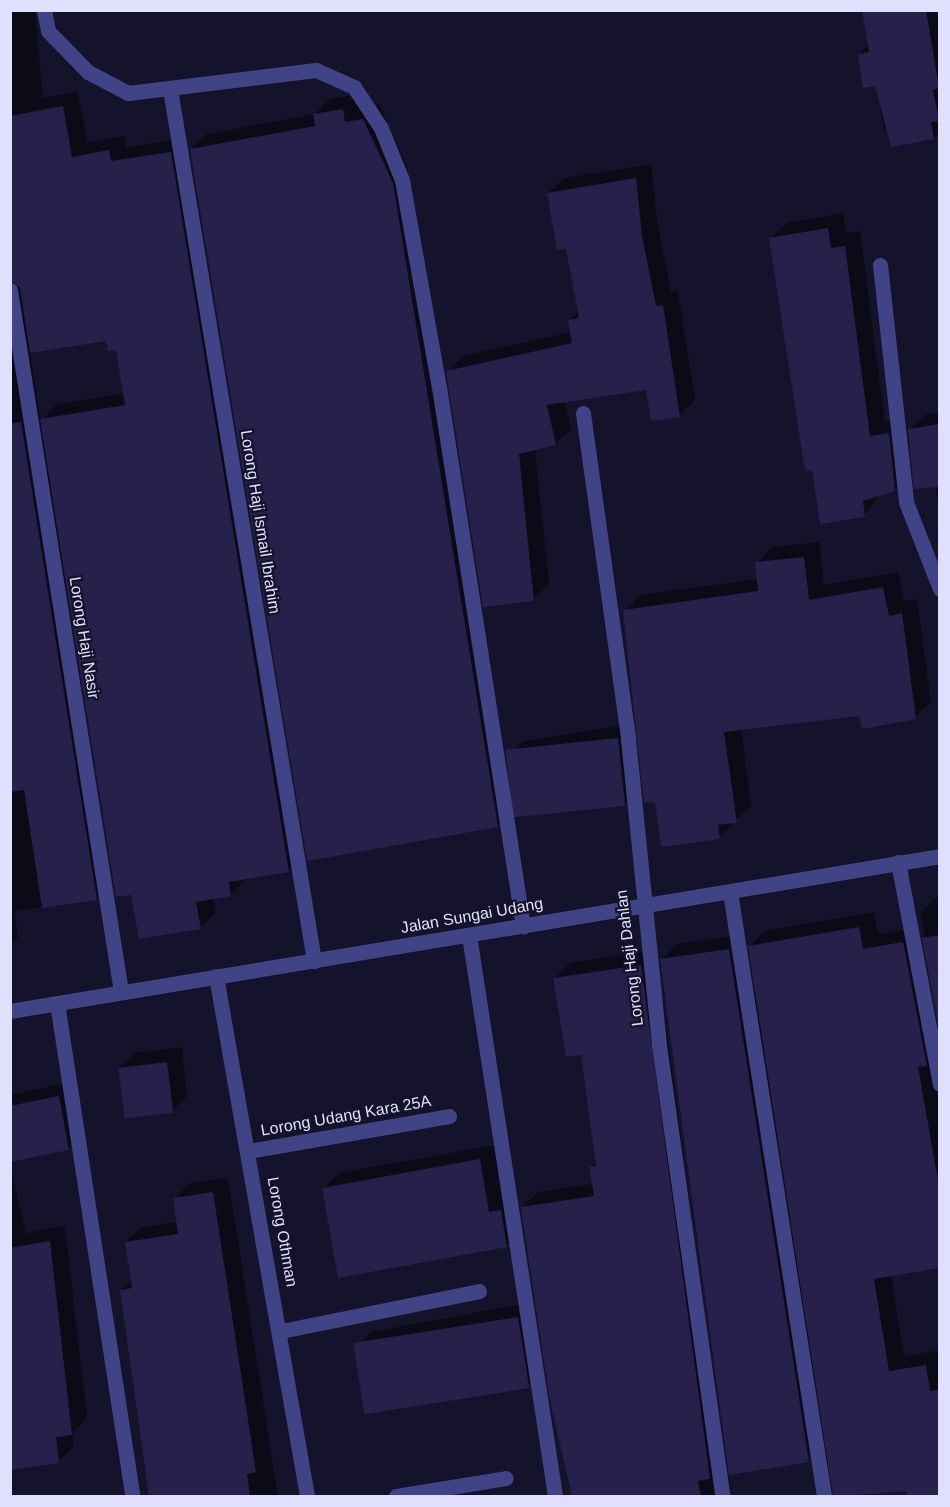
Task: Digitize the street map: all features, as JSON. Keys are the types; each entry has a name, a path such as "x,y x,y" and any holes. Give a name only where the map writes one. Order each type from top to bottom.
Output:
{"street":[{"path":"44,10 48,31 87,72 128,93 316,70 354,87 381,128 402,180 439,387 523,926"},
{"name":"Lorong Haji Ismail Ibrahim","path":"170,89 314,961"},
{"path":"880,264 906,502 939,589"},
{"name":"Lorong Haji Nasir","path":"10,290 121,992"},
{"name":"Lorong Haji Dahlan","path":"583,414 628,739 641,907 722,1497"},
{"name":"Jalan Sungai Udang","path":"10,1011 939,856"},
{"path":"898,862 939,1084"},
{"path":"730,892 824,1497"},
{"path":"469,935 555,1497"},
{"name":"Lorong Othman","path":"216,976 281,1331 307,1497"},
{"path":"57,1003 132,1497"},
{"name":"Lorong Udang Kara 25A","path":"249,1151 449,1116"},
{"path":"281,1331 479,1291"},
{"path":"396,1497 506,1478"}],"building":[{"path":"862,10 926,10 939,88 933,90 939,121 931,122 934,139 891,147 875,86 863,88 858,54 869,52"},
{"path":"63,106 72,157 109,150 111,161 171,152 289,872 229,882 231,896 196,902 201,929 139,939 131,895 116,897 40,419 125,405 116,350 108,351 106,341 30,353 20,288 10,280 10,116"},
{"path":"343,109 345,122 363,119 393,183 498,827 307,861 190,149 315,126 313,114"},
{"path":"636,178 642,236 656,306 663,305 680,417 651,421 646,390 547,405 556,445 519,454 534,601 483,607 446,371 572,343 568,320 579,318 566,249 557,250 547,193"},
{"path":"828,228 831,248 845,246 870,436 889,433 895,491 863,501 865,517 820,524 812,470 805,471 769,238"},
{"path":"21,422 97,900 42,908 24,790 10,792 10,424"},
{"path":"939,424 939,487 914,489 908,429"},
{"path":"804,557 809,600 883,587 889,616 902,613 916,719 862,729 859,716 724,732 737,823 718,825 720,839 661,847 655,802 644,803 623,610 758,591 755,562"},
{"path":"618,738 625,806 513,817 506,750"},
{"path":"859,927 863,949 903,942 927,1066 918,1067 939,1186 939,1268 874,1279 889,1371 926,1365 930,1391 939,1390 939,1497 907,1497 906,1491 833,1497 748,946"},
{"path":"939,935 939,1029 922,938"},
{"path":"729,949 809,1462 729,1475 660,959"},
{"path":"641,965 710,1479 698,1481 701,1497 572,1497 549,1395 521,1207 594,1196 589,1167 596,1166 581,1055 566,1057 553,978"},
{"path":"167,1062 173,1113 125,1119 118,1068"},
{"path":"59,1096 69,1150 10,1162 10,1106"},
{"path":"480,1159 489,1212 501,1210 507,1247 338,1278 322,1188"},
{"path":"213,1192 256,1472 247,1474 250,1497 149,1497 120,1290 132,1288 125,1242 178,1234 173,1198"},
{"path":"50,1241 72,1435 56,1437 59,1463 10,1470 10,1248"},
{"path":"518,1317 529,1388 364,1414 353,1343"}]}
